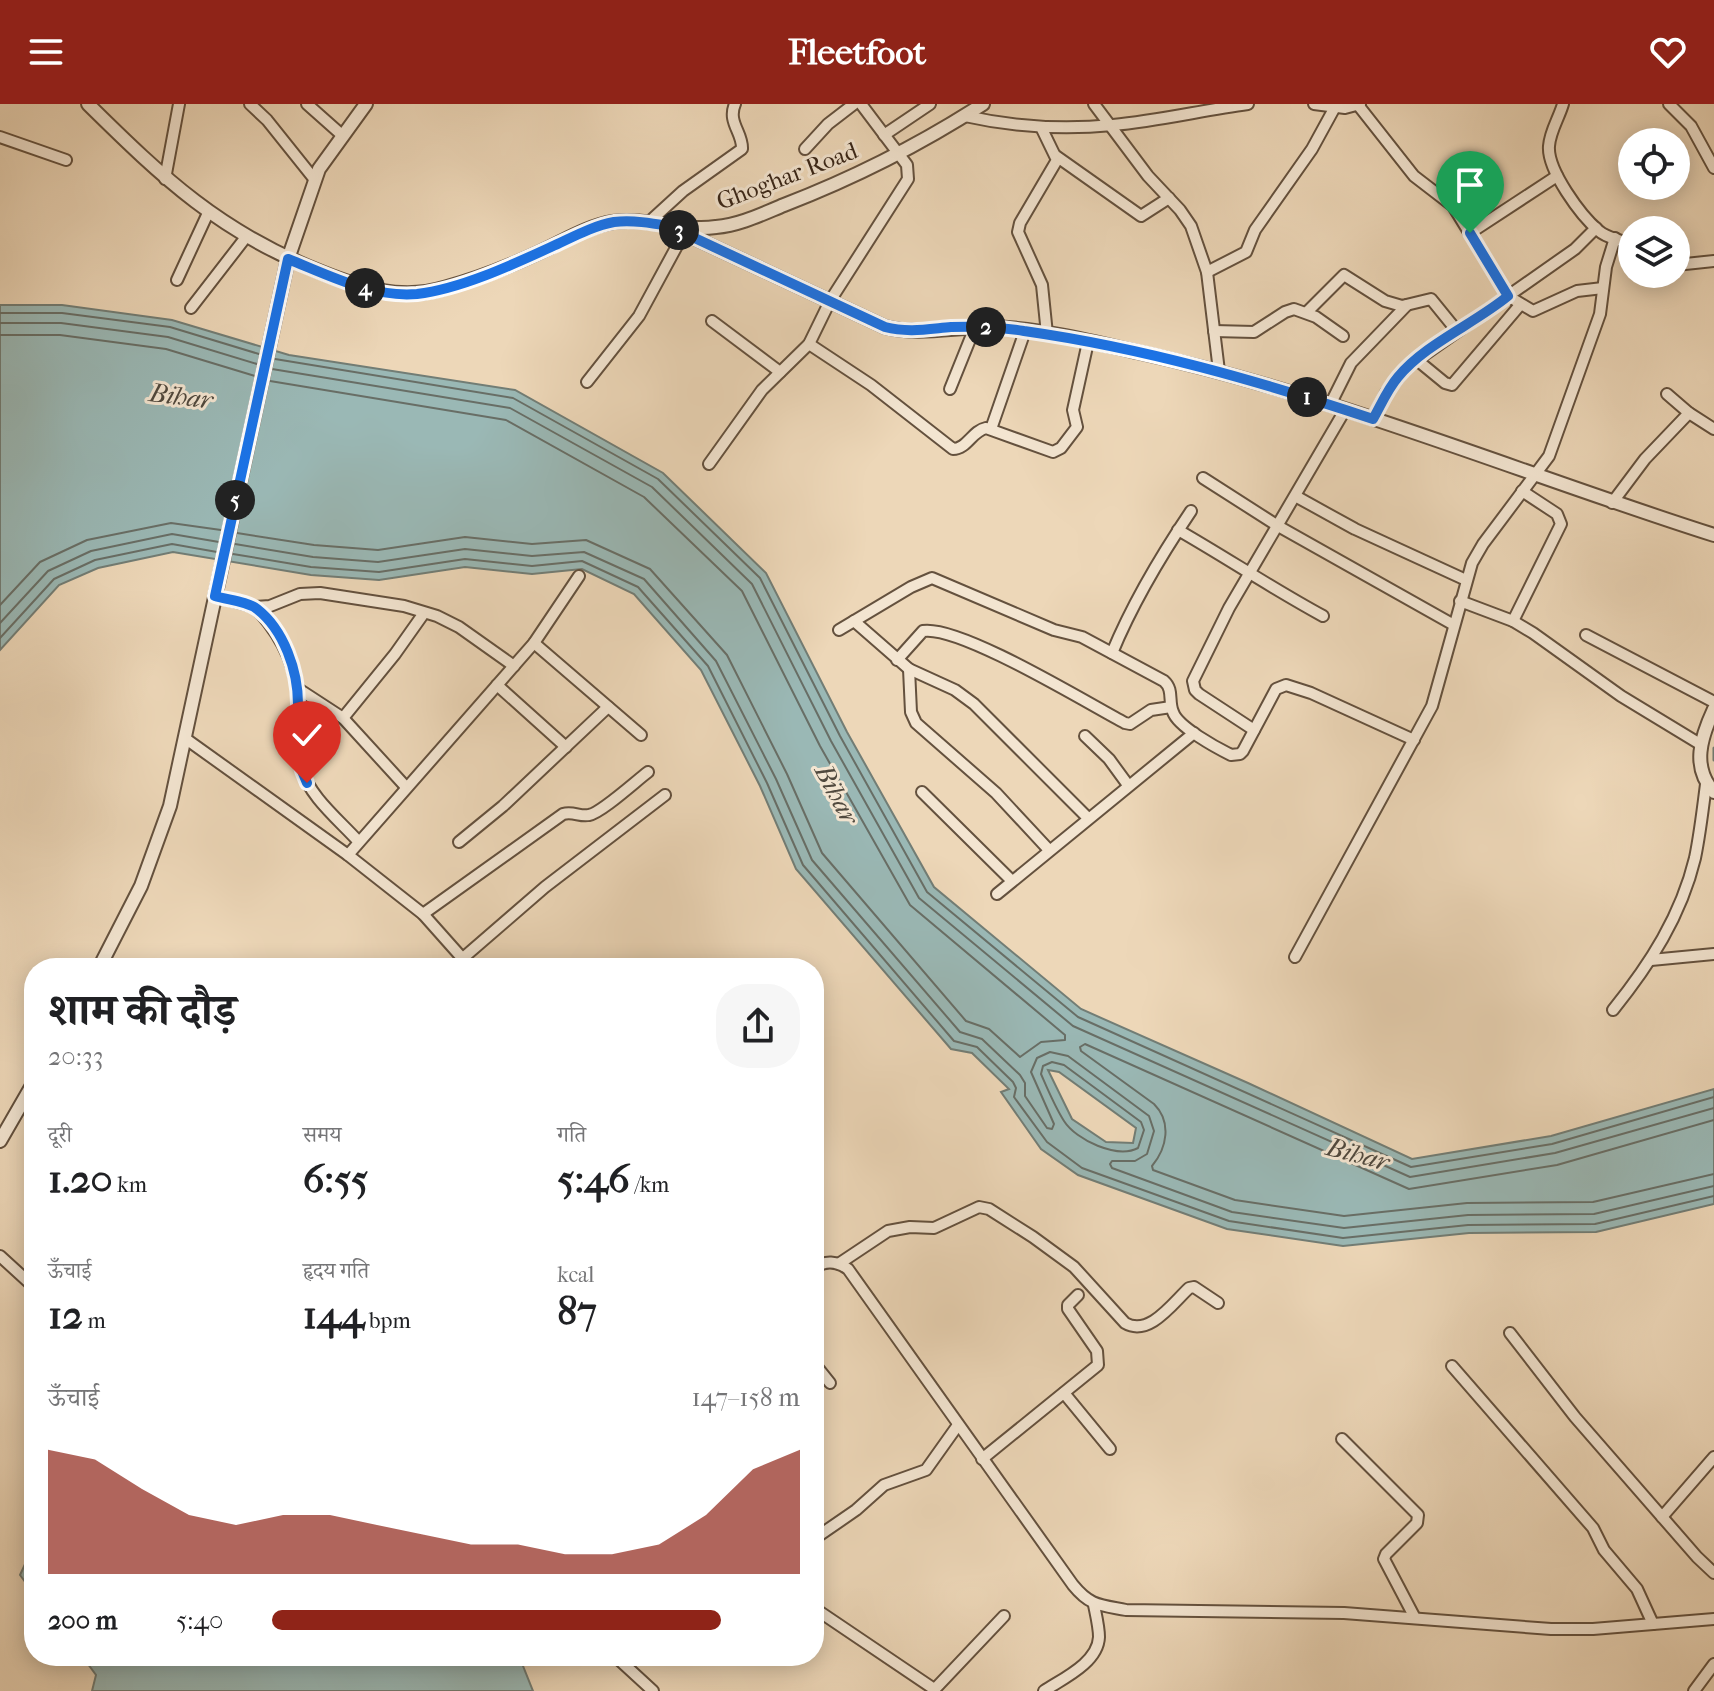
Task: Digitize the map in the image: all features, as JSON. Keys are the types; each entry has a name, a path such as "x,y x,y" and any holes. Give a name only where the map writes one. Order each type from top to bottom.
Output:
{"street":[{"name":"Ghoghar Road","path":"88,104 165,179 208,213 246,237 288,259 364,288 416,294 444,289 613,222 711,228 730,225 834,186 898,154 983,104"},
{"path":"165,179 179,104"},
{"path":"250,104 267,120 315,180"},
{"path":"307,104 343,136"},
{"path":"104,958 133,906 162,835 186,739 288,259 319,169 366,104"},
{"path":"648,223 683,191 742,149 743,144 732,117 735,104"},
{"path":"805,149 828,124 854,104"},
{"path":"709,464 752,401 809,344 830,301 908,179 909,170 861,104"},
{"path":"884,135 930,104"},
{"path":"1094,104 1148,176 1191,226 1207,272 1219,371"},
{"path":"965,116 1001,124 1041,127 1110,126 1248,104"},
{"path":"1315,104 1335,107 1359,105 1414,176 1453,206 1508,296 1520,305 1533,311 1577,291 1603,288"},
{"path":"1563,104 1548,144 1551,162 1557,176 1596,228 1618,239"},
{"path":"1669,104 1686,119 1714,168"},
{"path":"1207,272 1246,252 1255,230 1312,149 1335,107"},
{"path":"1041,127 1056,156 1056,163 1019,227 1019,236 1042,285 1047,334"},
{"path":"0,137 66,160"},
{"path":"1056,156 1141,216 1169,198"},
{"path":"1470,233 1557,176"},
{"path":"177,280 208,213"},
{"path":"669,226 896,330 975,327 1025,331 1219,371 1373,419 1612,503 1714,535"},
{"path":"1373,419 1392,384 1417,360 1575,249 1596,228"},
{"path":"587,382 639,316 684,233"},
{"path":"191,308 246,237"},
{"path":"1295,957 1432,706 1466,580 1483,544 1533,475 1547,461 1600,314 1606,267 1615,238"},
{"path":"1690,264 1714,261"},
{"path":"1307,312 1344,275 1385,301 1407,305 1431,299 1457,331"},
{"path":"1330,405 1351,363 1407,305"},
{"path":"1417,360 1445,383 1452,385 1520,305"},
{"path":"1214,331 1254,332 1289,310 1307,312 1343,336"},
{"path":"712,321 780,372"},
{"path":"950,389 975,327"},
{"path":"991,429 1025,331"},
{"path":"809,344 871,385 948,447 961,448 978,431 991,429 1048,452 1061,448 1077,427 1073,410 1088,342"},
{"path":"1667,394 1714,429"},
{"path":"1254,730 1199,694 1193,686 1222,622 1345,410"},
{"path":"1612,503 1645,459 1689,413"},
{"path":"1203,478 1278,526 1454,625"},
{"path":"1513,621 1561,524 1557,514 1522,491"},
{"path":"1297,497 1355,529 1466,580"},
{"path":"1112,653 1134,602 1191,511"},
{"path":"1178,530 1266,585 1323,616"},
{"path":"348,855 534,643 579,576"},
{"path":"839,630 932,578 1054,630 1082,637 1169,684 1171,707 1178,720 1227,753 1236,756 1243,751 1276,689 1286,685 1311,693 1414,740"},
{"path":"215,596 255,607 270,606 300,594 345,595 424,613 459,627 514,666"},
{"path":"1460,601 1513,621 1621,696 1700,744"},
{"path":"255,607 282,640 291,662 297,688 296,739 301,770 314,793 358,841"},
{"path":"343,718 424,613"},
{"path":"854,621 909,669 955,690 974,704 1088,818"},
{"path":"897,660 919,634 933,630 978,645 1125,723 1134,722 1151,710 1171,707"},
{"path":"1586,635 1714,702"},
{"path":"534,643 641,735"},
{"path":"909,669 911,712 916,723 996,793 1049,850"},
{"path":"497,685 566,747"},
{"path":"297,688 343,718 406,787"},
{"path":"459,842 503,806 608,707"},
{"path":"1613,1010 1651,960 1687,885 1710,788 1701,772 1700,744 1714,709"},
{"path":"997,894 1194,733"},
{"path":"1085,736 1101,750 1128,785"},
{"path":"186,739 348,855 423,914 463,958 545,887 665,795"},
{"path":"423,914 563,814 594,813 648,772"},
{"path":"922,792 1012,881"},
{"path":"1651,960 1714,954"},
{"path":"0,1141 24,1099"},
{"path":"840,1263 888,1231 910,1227 934,1228 979,1207 989,1209 1074,1267 1132,1327 1147,1326 1189,1288 1194,1287 1218,1303"},
{"path":"0,1256 24,1278"},
{"path":"824,1264 840,1263 848,1269 1073,1585 1094,1605 1126,1610 1332,1613 1551,1629 1714,1619"},
{"path":"982,1459 1095,1369 1099,1360 1097,1351 1068,1309 1078,1295"},
{"path":"1510,1333 1575,1417 1714,1573"},
{"path":"1452,1366 1593,1528 1610,1558 1637,1589 1653,1624"},
{"path":"824,1376 830,1383"},
{"path":"1064,1393 1110,1449"},
{"path":"824,1532 884,1485 926,1470 958,1425"},
{"path":"1342,1439 1418,1515 1417,1523 1384,1559 1415,1618"},
{"path":"1662,1517 1714,1457"},
{"path":"1044,1691 1081,1666 1097,1646 1099,1637 1094,1605"},
{"path":"824,1615 933,1690 1004,1616"},
{"path":"1694,1691 1714,1664"},
{"path":"626,1666 653,1691"}],"water":[{"name":"Bihar","path":"0,305 62,305 172,320 289,355 515,390 663,473 766,573 847,732 934,887 1081,1009 1412,1159 1551,1136 1714,1089 1714,1204 1596,1232 1469,1233 1343,1246 1227,1229 1078,1175 1041,1149 1001,1092 1009,1089 972,1053 951,1049 796,869 760,786 701,670 634,594 582,569 532,574 465,567 379,580 311,575 173,552 98,568 59,585 0,650","holes":["1048,1070 1059,1072 1136,1128 1133,1143 1106,1142 1072,1119"]},
{"path":"89,1666 523,1666 533,1691 92,1691 96,1675"}],"waterway":[{"path":"1714,748 1714,760"}],"route":[{"path":"307,783 297,754 296,676 282,640 255,607 215,596 288,259 364,288 416,294 444,289 613,222 633,221 669,226 885,327 912,331 998,327 1047,334 1136,351 1238,376 1373,419 1386,393 1407,367 1508,296 1470,233"}]}
